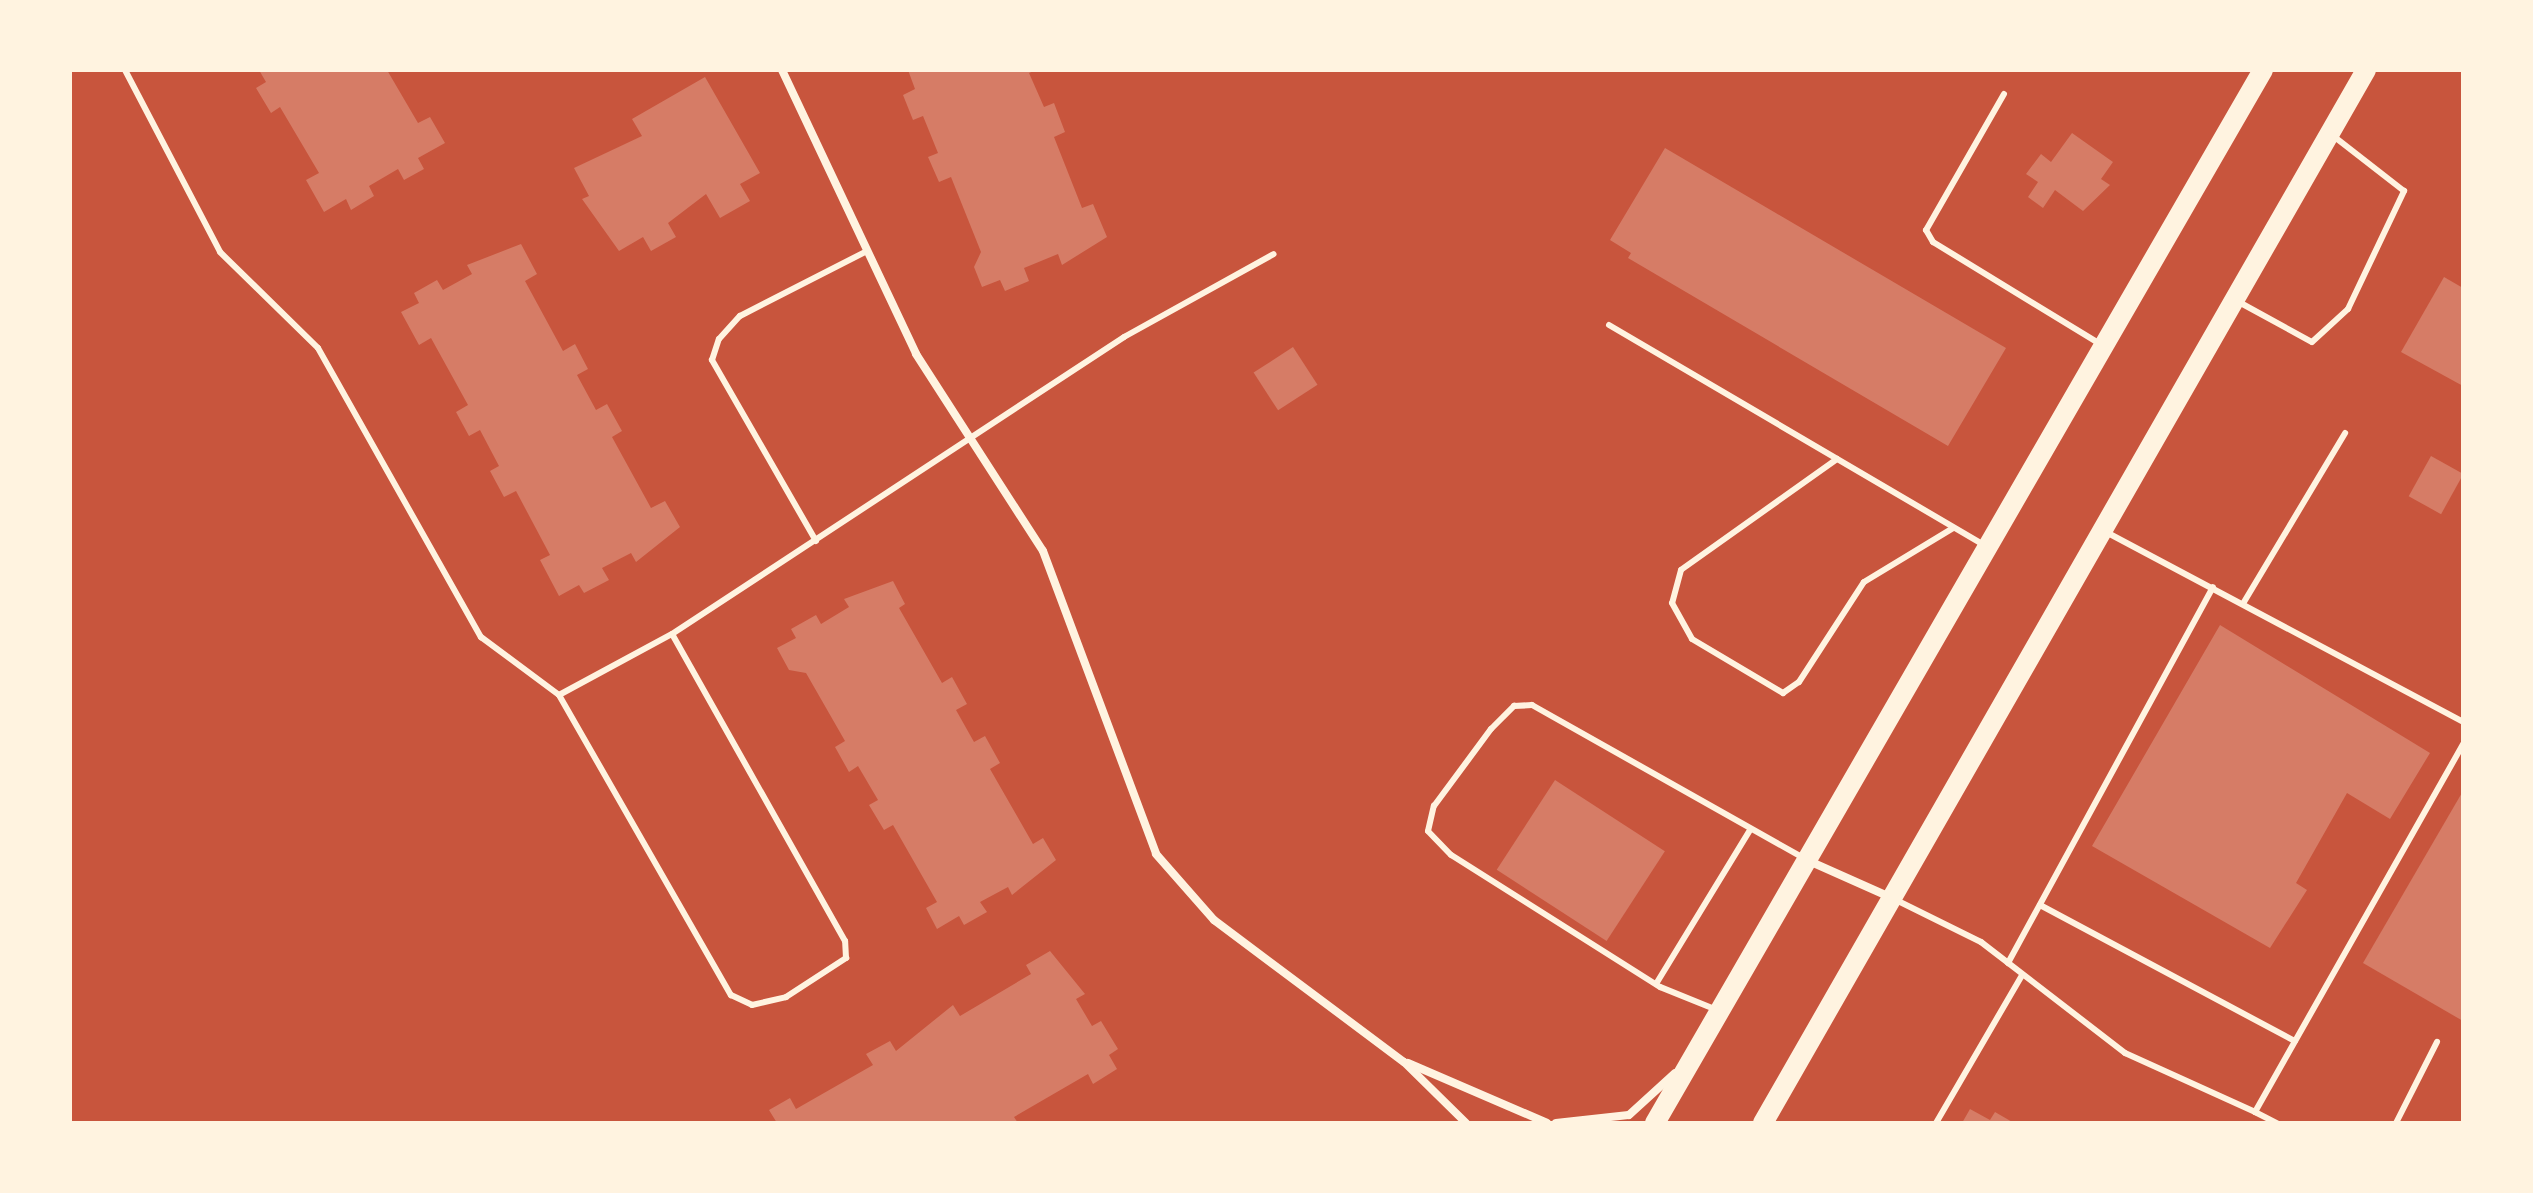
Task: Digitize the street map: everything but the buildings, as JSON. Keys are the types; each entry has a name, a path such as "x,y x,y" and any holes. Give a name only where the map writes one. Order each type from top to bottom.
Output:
{"main road":[{"path":"1655,1123 2263,70"},
{"path":"1763,1123 2366,70"}],"street":[{"path":"782,70 916,354 1043,551 1156,854 1214,920 1404,1062 1466,1123"},
{"path":"1809,861 1892,898"},
{"path":"1556,1123 1629,1115 1694,1057"},
{"path":"1404,1062 1547,1123"}],"lane":[{"path":"125,70 220,252 318,348 481,637 559,695 731,995 752,1005 786,997 846,958 845,941 672,634"},
{"path":"2004,94 1926,230 1933,242 2105,347"},
{"path":"2235,299 2312,342 2348,309 2404,191 2329,133"},
{"path":"816,541 712,360 740,316 867,251"},
{"path":"559,695 672,634 1124,337 1274,254"},
{"path":"1609,325 1989,548"},
{"path":"2244,602 2345,433"},
{"path":"1837,459 1681,570 1672,603 1692,639 1783,693 1799,682 1864,582 1953,528"},
{"path":"2103,530 2244,602 2463,722"},
{"path":"2008,963 2213,587"},
{"path":"1720,1011 1656,984 1451,855 1428,831 1434,806 1491,729 1514,706 1532,705 1624,750 1750,830 1809,861"},
{"path":"2255,1112 2463,744"},
{"path":"1656,984 1750,830"},
{"path":"1892,898 2008,963 2125,1053 2277,1123"},
{"path":"2040,905 2295,1041"},
{"path":"1936,1123 2022,975"},
{"path":"2396,1123 2437,1042"}]}
